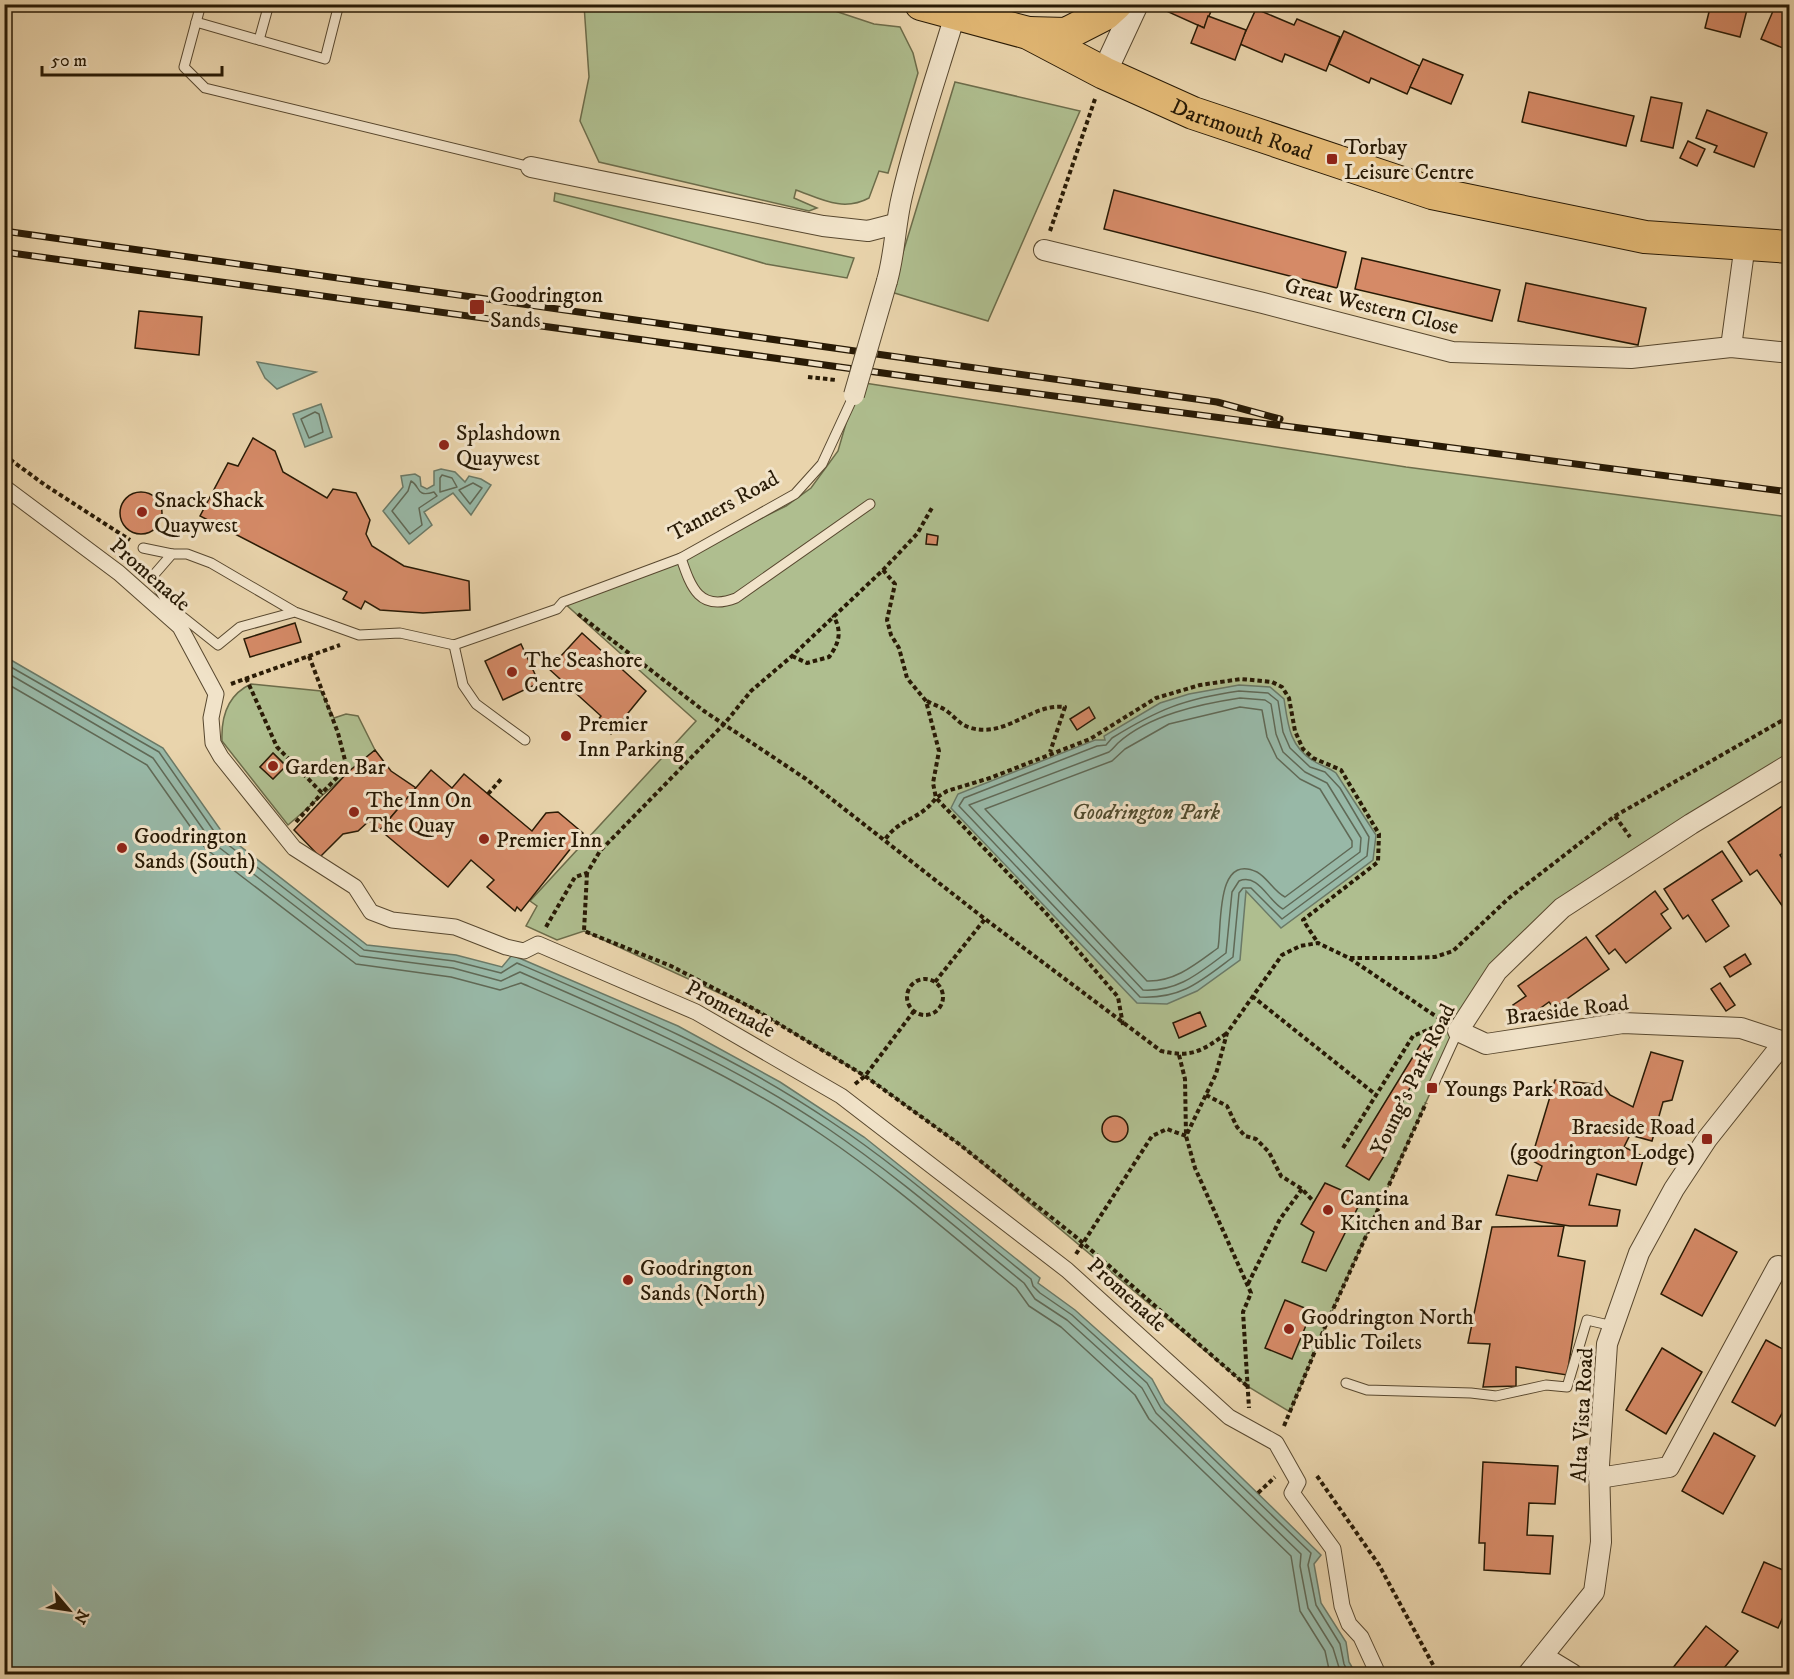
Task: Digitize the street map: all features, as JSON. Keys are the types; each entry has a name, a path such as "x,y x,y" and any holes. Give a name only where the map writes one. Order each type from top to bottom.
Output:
{"main road":[{"name":"Dartmouth Road","path":"921,4 954,15 1028,33 1104,73 1194,112 1432,193 1645,237 1790,247"},
{"path":"1028,33 1066,34 1106,14 1116,4"}],"street":[{"path":"1104,73 1136,4"},
{"name":"Tanners Road","path":"856,388 894,254 895,224 954,15"},
{"path":"531,167 823,226 868,231 895,224"},
{"path":"1731,347 1745,244"},
{"name":"Great Western Close","path":"1044,250 1452,352 1631,358 1731,347 1790,353"},
{"name":"Promenade","path":"4,487 119,573 180,627 216,694"},
{"path":"216,694 211,718 213,743 228,765 294,848 355,887 371,912 392,920 455,927 506,947 524,951 538,944"},
{"name":"Young's Park Road","path":"1458,1031 1497,971 1562,908 1790,764"},
{"name":"Promenade","path":"538,944 696,1012 841,1096 1067,1270 1229,1417 1276,1443 1298,1482 1292,1493 1333,1549 1342,1606 1349,1624 1361,1637 1378,1674"},
{"name":"Braeside Road","path":"1458,1031 1486,1044 1623,1023 1741,1028 1787,1040"},
{"name":"Alta Vista Road","path":"1528,1674 1544,1657 1594,1592 1601,1542 1599,1478 1607,1344 1639,1253 1674,1189 1707,1139 1787,1040"},
{"path":"1599,1478 1668,1467 1778,1266"},
{"path":"1544,1657 1572,1674"}],"lane":[{"path":"201,4 184,67 205,88 531,167"},
{"path":"259,40 269,4"},
{"path":"196,22 325,59 339,4"},
{"name":"Tanners Road","path":"454,645 557,609 563,602 681,558 795,494 822,464 856,388"},
{"path":"681,558 689,581 701,597 721,604 736,598 870,504"},
{"path":"143,548 172,554 187,554 211,564 295,612 359,635 400,633 454,645 463,685 476,704 525,740"},
{"path":"172,554 152,577 169,606 218,645 240,627 295,612"},
{"name":"Young's Park Road","path":"1432,1088 1458,1031"},
{"path":"1346,1383 1367,1390 1471,1393 1496,1396 1546,1385 1567,1387 1587,1320 1613,1326"}],"path":[{"path":"1044,250 1104,73"},
{"path":"808,377 856,388"},
{"path":"4,455 45,485 143,548"},
{"path":"584,931 587,873 600,851 725,723 751,691 792,656 883,570 917,534 933,506"},
{"path":"883,570 895,584 887,620 891,635 899,648 907,678 926,701 947,711 958,723 984,730 1013,724 1051,705 1065,707 1050,753"},
{"path":"563,602 704,711 806,779 1123,1025 1161,1051 1179,1055 1197,1053 1227,1034"},
{"path":"792,656 807,663 829,657 840,636 839,625 833,615"},
{"path":"216,694 228,685 335,647 359,635"},
{"path":"284,835 322,793 347,770 338,733 309,656"},
{"path":"246,678 274,743 322,793"},
{"path":"884,841 893,827 926,812 936,798 947,790 990,778 1090,739 1156,699 1200,685 1241,679 1272,682 1282,687 1289,698 1295,731 1303,749 1313,758 1341,770 1379,834 1378,862 1303,920 1318,943 1349,958 1458,1031"},
{"path":"926,701 939,751 933,783 936,798 1046,912 1118,998 1123,1025"},
{"path":"1349,958 1413,958 1453,951 1509,898 1615,816 1790,716"},
{"path":"488,794 502,778"},
{"path":"538,944 575,876 587,873"},
{"path":"935,982 985,919"},
{"path":"1186,1136 1216,1074 1227,1034 1252,996 1282,954 1300,946 1318,943"},
{"path":"924,979 935,982 943,996 940,1007 931,1014 914,1011 908,1001 909,989 924,979"},
{"path":"1252,996 1375,1094"},
{"path":"841,1096 865,1076 914,1011"},
{"path":"1343,1148 1413,1036 1436,1026 1458,1031"},
{"path":"1179,1055 1185,1078 1186,1136 1195,1168 1251,1293 1243,1312 1250,1427"},
{"name":"Young's Park Road","path":"1276,1443 1432,1088"},
{"path":"1206,1095 1227,1106 1237,1127 1245,1136 1256,1139 1269,1152 1281,1176 1302,1189 1314,1202"},
{"path":"1067,1270 1087,1235 1152,1136 1167,1129 1186,1136"},
{"path":"1247,1285 1280,1219 1302,1189"},
{"path":"1312,1470 1379,1565 1438,1674"}],"green space":[{"path":"584,5 817,5 874,24 900,27 913,53 918,73 888,173 879,171 869,198 850,204 832,203 796,190 794,198 817,208 809,211 599,162 580,121 589,77"},
{"path":"955,82 1080,111 988,321 891,292"},
{"path":"555,193 854,258 847,278 766,264 554,201"},
{"name":"Goodrington Park","path":"858,382 1406,467 1789,517 1789,764 1562,908 1458,1031 1325,1327 1290,1412 1247,1386 959,1144 865,1076 754,1009 584,931 557,940 526,926 537,906 530,901 696,721 563,602 692,553 786,506 811,488 838,451"},
{"path":"251,684 321,691 334,718 346,714 358,716 375,750 288,825 222,741 224,715 236,694","holes":["273,753 286,765 273,779 260,767"]}],"water":[{"path":"257,362 316,372 277,389 265,378"},
{"path":"321,404 332,437 305,447 293,414"},
{"path":"441,469 455,472 465,482 469,476 491,485 471,515 453,493 424,512 432,525 409,544 383,511 403,487 401,476 415,474 420,477 421,486 427,489 434,485 434,471"},
{"path":"4,656 163,748 222,832 367,945 456,955 502,967 512,955 678,1026 780,1082 864,1137 1040,1278 1038,1283 1075,1310 1152,1379 1165,1403 1321,1555 1314,1564 1321,1603 1346,1642 1349,1662 1356,1674 5,1674"},
{"path":"1239,685 1270,687 1284,699 1291,733 1298,748 1312,760 1336,773 1376,835 1373,860 1281,928 1246,891 1240,960 1197,991 1167,1004 1137,1003 951,808 958,794 1095,740 1105,740 1104,736 1160,703 1189,694"}],"building":[{"path":"1167,4 1214,4 1204,28 1164,10"},
{"path":"1711,4 1748,6 1740,37 1705,28"},
{"path":"1776,4 1790,6 1790,51 1761,39"},
{"path":"1256,9 1294,25 1297,19 1340,37 1326,71 1285,54 1282,62 1240,44"},
{"path":"1208,16 1246,30 1235,60 1191,43 1198,25 1204,28"},
{"path":"1344,31 1420,66 1407,94 1371,78 1369,83 1329,64"},
{"path":"1423,59 1463,75 1451,104 1410,87"},
{"path":"1529,92 1634,116 1626,146 1522,122"},
{"path":"1651,97 1682,103 1673,148 1641,141"},
{"path":"1707,110 1767,133 1754,167 1714,152 1717,146 1696,138"},
{"path":"1688,141 1705,149 1697,166 1680,158"},
{"path":"1114,190 1346,252 1337,288 1104,229"},
{"path":"1362,258 1500,290 1492,321 1355,289"},
{"path":"1526,283 1646,308 1638,345 1518,321"},
{"path":"139,311 202,317 199,355 135,348"},
{"path":"253,438 275,451 283,472 327,498 333,489 356,493 370,520 366,534 372,546 404,566 469,581 470,610 423,613 380,610 365,601 361,609 343,599 347,592 200,516 228,463 238,466"},
{"path":"141,492 156,498 162,513 156,528 141,534 126,528 120,513 126,498"},
{"path":"927,534 938,536 937,545 926,544"},
{"path":"295,623 301,642 250,657 244,639"},
{"path":"582,633 646,691 611,734 597,721 601,716 549,669"},
{"name":"The Seashore Centre","path":"521,644 539,683 503,700 485,661"},
{"path":"1089,707 1095,718 1077,730 1070,719"},
{"name":"The Inn On The Quay","path":"375,750 391,771 416,788 380,830 369,821 358,831 343,834 320,857 294,830 348,772"},
{"name":"Garden Bar","path":"273,753 286,766 273,779 260,767"},
{"name":"Premier Inn","path":"431,770 452,788 464,774 532,831 546,813 558,812 583,833 521,911 517,907 515,911 487,887 494,880 471,860 448,887 380,830"},
{"path":"1787,803 1790,848 1780,855 1790,870 1790,903 1783,907 1757,870 1750,875 1728,842"},
{"path":"1722,851 1742,881 1712,900 1729,926 1706,942 1688,915 1683,919 1664,889"},
{"path":"1655,891 1668,909 1661,914 1671,928 1626,963 1615,949 1609,954 1596,936"},
{"path":"1586,937 1609,969 1554,1008 1549,1002 1524,1020 1513,1005 1526,996 1518,986"},
{"path":"1745,954 1751,964 1730,977 1724,967"},
{"path":"1720,983 1735,1005 1726,1011 1711,989"},
{"path":"1200,1012 1206,1026 1179,1038 1173,1023"},
{"path":"1425,1037 1434,1042 1403,1101 1386,1153 1369,1180 1346,1166"},
{"path":"1651,1052 1683,1061 1672,1100 1663,1102 1652,1141 1630,1135 1624,1147 1644,1157 1636,1185 1597,1174 1589,1205 1620,1210 1617,1226 1570,1226 1496,1215 1508,1175 1537,1181 1542,1166 1531,1160 1555,1080 1603,1085 1610,1095 1633,1107"},
{"path":"1115,1116 1124,1120 1128,1129 1124,1138 1115,1142 1106,1138 1102,1129 1106,1120"},
{"path":"1325,1183 1362,1199 1326,1271 1302,1262 1314,1232 1301,1224"},
{"path":"1564,1226 1558,1256 1585,1261 1567,1375 1516,1367 1516,1386 1483,1387 1490,1344 1468,1343 1492,1227"},
{"path":"1695,1229 1737,1252 1702,1316 1661,1294"},
{"name":"Goodrington North Public Toilets","path":"1285,1300 1312,1311 1292,1359 1265,1348"},
{"path":"1766,1340 1790,1353 1790,1399 1775,1426 1732,1402"},
{"path":"1662,1348 1702,1372 1666,1434 1626,1410"},
{"path":"1714,1433 1755,1456 1723,1514 1682,1491"},
{"path":"1483,1462 1558,1466 1555,1504 1529,1503 1527,1535 1553,1536 1550,1574 1484,1570 1485,1543 1479,1543"},
{"path":"1764,1562 1790,1573 1790,1602 1778,1628 1742,1612"},
{"path":"1706,1626 1738,1651 1719,1674 1668,1674"}],"railway":[{"path":"4,231 1217,402 1280,419"},
{"path":"4,252 970,385 1790,492"}],"place":[{"name":"Torbay Leisure Centre","path":"1332,159"},
{"name":"Goodrington Sands","path":"477,307"},
{"name":"Splashdown Quaywest","path":"444,445"},
{"name":"Snack Shack Quaywest","path":"142,512"},
{"name":"The Seashore Centre","path":"512,672"},
{"name":"Premier Inn Parking","path":"566,736"},
{"name":"Garden Bar","path":"273,766"},
{"name":"The Inn On The Quay","path":"354,812"},
{"name":"Premier Inn","path":"484,839"},
{"name":"Goodrington Sands (South)","path":"122,848"},
{"name":"Youngs Park Road","path":"1432,1088"},
{"name":"Braeside Road (goodrington Lodge)","path":"1707,1139"},
{"name":"Cantina Kitchen and Bar","path":"1328,1210"},
{"name":"Goodrington Sands (North)","path":"628,1280"},
{"name":"Goodrington North Public Toilets","path":"1289,1329"}]}
